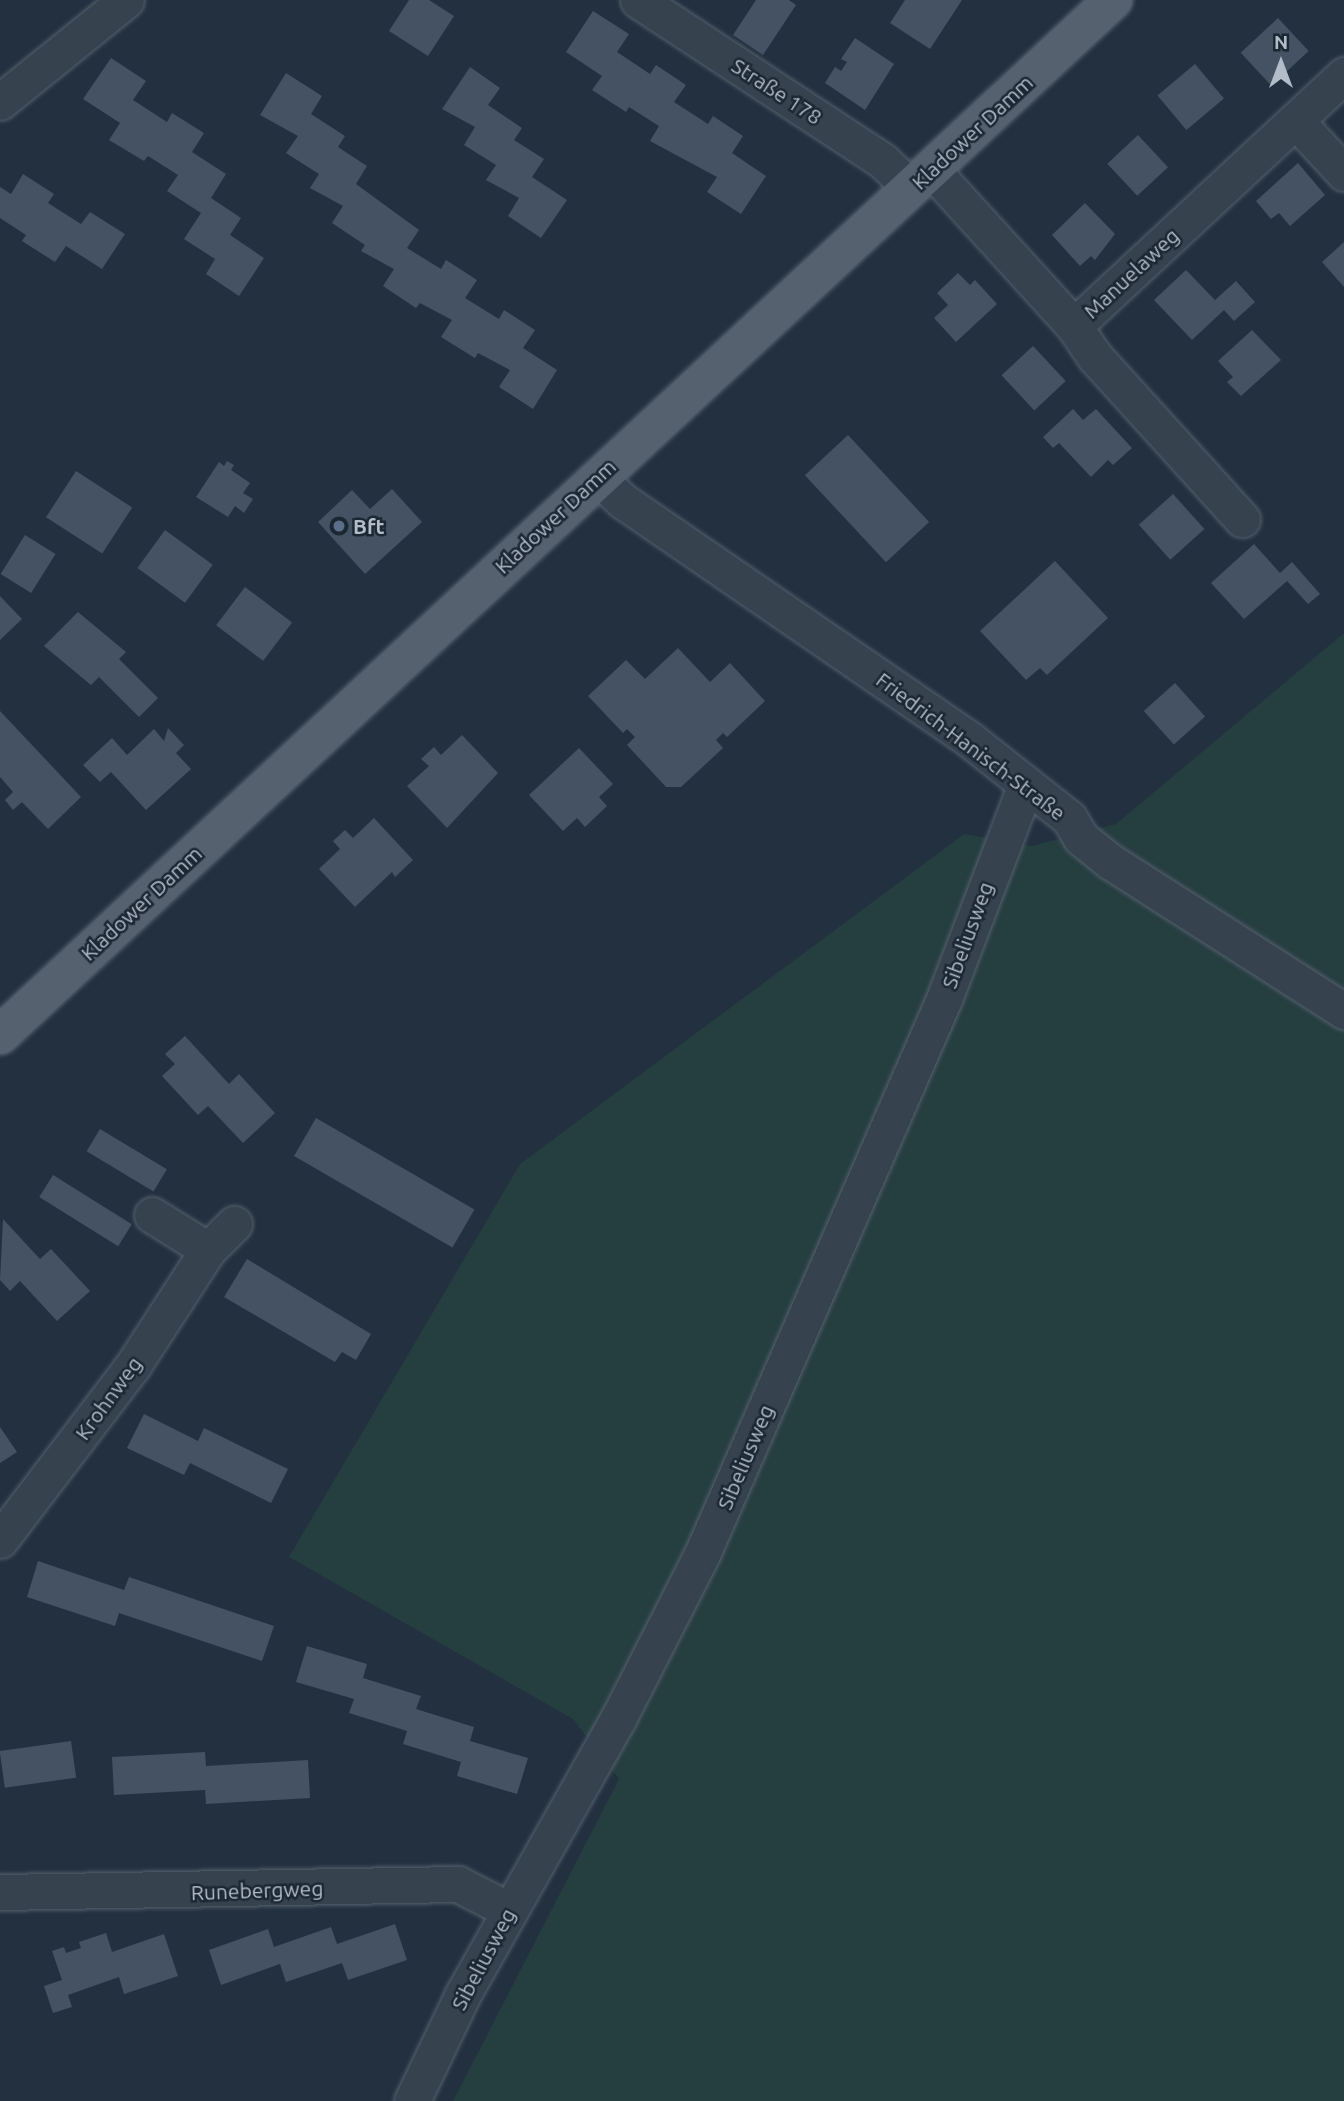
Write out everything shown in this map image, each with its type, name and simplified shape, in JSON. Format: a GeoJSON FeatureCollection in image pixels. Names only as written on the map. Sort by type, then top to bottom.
{"type":"FeatureCollection","features":[{"type":"Feature","properties":{"kind":"main road","name":"Kladower Damm"},"geometry":{"type":"LineString","coordinates":[[0,1035],[1113,0]]}},
{"type":"Feature","properties":{"kind":"street"},"geometry":{"type":"LineString","coordinates":[[0,102],[126,0]]}},
{"type":"Feature","properties":{"kind":"street","name":"Straße 178"},"geometry":{"type":"LineString","coordinates":[[638,0],[883,161],[921,179]]}},
{"type":"Feature","properties":{"kind":"street","name":"Manuelaweg"},"geometry":{"type":"LineString","coordinates":[[921,179],[1074,326],[1344,75]]}},
{"type":"Feature","properties":{"kind":"street"},"geometry":{"type":"LineString","coordinates":[[1296,121],[1344,173]]}},
{"type":"Feature","properties":{"kind":"street"},"geometry":{"type":"LineString","coordinates":[[1074,326],[1095,357],[1242,519]]}},
{"type":"Feature","properties":{"kind":"street","name":"Friedrich-Hanisch-Straße"},"geometry":{"type":"LineString","coordinates":[[597,477],[623,501],[969,739],[1025,788],[1069,818],[1082,838],[1111,862],[1344,1011]]}},
{"type":"Feature","properties":{"kind":"street","name":"Sibeliusweg"},"geometry":{"type":"LineString","coordinates":[[412,2101],[509,1910],[618,1719],[703,1552],[944,999],[1025,788]]}},
{"type":"Feature","properties":{"kind":"street"},"geometry":{"type":"LineString","coordinates":[[152,1215],[208,1250]]}},
{"type":"Feature","properties":{"kind":"street","name":"Krohnweg"},"geometry":{"type":"LineString","coordinates":[[0,1540],[132,1367],[208,1250],[234,1224]]}},
{"type":"Feature","properties":{"kind":"street","name":"Runebergweg"},"geometry":{"type":"LineString","coordinates":[[0,1892],[458,1885],[509,1910]]}},
{"type":"Feature","properties":{"kind":"green space"},"geometry":{"type":"Polygon","coordinates":[[[1344,633],[1344,2101],[453,2101],[619,1779],[573,1719],[289,1557],[520,1164],[964,834],[1032,846],[1116,824],[1344,633]]]}},
{"type":"Feature","properties":{"kind":"building"},"geometry":{"type":"Polygon","coordinates":[[[409,0],[429,0],[454,16],[428,56],[389,31],[409,0]]]}},
{"type":"Feature","properties":{"kind":"building"},"geometry":{"type":"Polygon","coordinates":[[[756,0],[789,0],[796,5],[763,55],[733,35],[756,0]]]}},
{"type":"Feature","properties":{"kind":"building"},"geometry":{"type":"Polygon","coordinates":[[[905,0],[962,0],[930,49],[890,23],[905,0]]]}},
{"type":"Feature","properties":{"kind":"building"},"geometry":{"type":"Polygon","coordinates":[[[593,11],[629,34],[617,52],[650,74],[656,65],[686,85],[674,102],[708,124],[713,116],[743,136],[732,153],[766,176],[741,214],[707,192],[717,177],[650,141],[659,126],[629,107],[626,112],[592,90],[602,76],[566,52],[593,11]]]}},
{"type":"Feature","properties":{"kind":"building"},"geometry":{"type":"Polygon","coordinates":[[[1278,18],[1309,51],[1271,86],[1241,53],[1278,18]]]}},
{"type":"Feature","properties":{"kind":"building"},"geometry":{"type":"Polygon","coordinates":[[[855,38],[894,64],[865,110],[825,83],[835,67],[841,71],[847,62],[841,59],[855,38]]]}},
{"type":"Feature","properties":{"kind":"building"},"geometry":{"type":"Polygon","coordinates":[[[111,58],[146,81],[133,100],[167,122],[172,113],[204,133],[192,152],[226,174],[211,198],[241,218],[230,235],[264,258],[239,296],[206,274],[215,259],[184,239],[201,213],[167,191],[178,175],[148,156],[144,161],[109,140],[120,123],[83,99],[111,58]]]}},
{"type":"Feature","properties":{"kind":"building"},"geometry":{"type":"Polygon","coordinates":[[[1195,64],[1224,98],[1186,130],[1157,95],[1195,64]]]}},
{"type":"Feature","properties":{"kind":"building"},"geometry":{"type":"Polygon","coordinates":[[[470,67],[500,88],[488,105],[522,128],[514,140],[544,159],[532,177],[567,200],[541,238],[508,216],[519,198],[486,180],[496,165],[464,145],[475,127],[442,109],[470,67]]]}},
{"type":"Feature","properties":{"kind":"building"},"geometry":{"type":"Polygon","coordinates":[[[286,73],[322,96],[311,114],[345,136],[338,147],[367,166],[356,184],[419,230],[407,248],[441,269],[446,260],[477,280],[465,298],[499,319],[504,310],[535,330],[523,348],[557,370],[533,409],[499,387],[510,370],[478,353],[475,358],[441,337],[452,320],[420,303],[416,308],[383,286],[394,269],[361,251],[365,245],[332,223],[343,206],[310,188],[319,174],[286,153],[298,136],[260,115],[286,73]]]}},
{"type":"Feature","properties":{"kind":"building"},"geometry":{"type":"Polygon","coordinates":[[[1138,135],[1168,167],[1137,196],[1107,164],[1138,135]]]}},
{"type":"Feature","properties":{"kind":"building"},"geometry":{"type":"Polygon","coordinates":[[[1298,163],[1325,195],[1290,226],[1279,213],[1271,219],[1256,201],[1298,163]]]}},
{"type":"Feature","properties":{"kind":"building"},"geometry":{"type":"Polygon","coordinates":[[[23,174],[54,194],[48,203],[81,224],[90,212],[125,234],[102,269],[66,246],[55,262],[22,241],[26,235],[0,218],[0,187],[11,194],[23,174]]]}},
{"type":"Feature","properties":{"kind":"building"},"geometry":{"type":"Polygon","coordinates":[[[1085,203],[1115,234],[1095,260],[1091,256],[1080,266],[1052,235],[1085,203]]]}},
{"type":"Feature","properties":{"kind":"building"},"geometry":{"type":"Polygon","coordinates":[[[1344,242],[1344,287],[1322,262],[1344,242]]]}},
{"type":"Feature","properties":{"kind":"building"},"geometry":{"type":"Polygon","coordinates":[[[1186,270],[1215,300],[1236,281],[1255,302],[1234,321],[1224,310],[1192,340],[1154,300],[1186,270]]]}},
{"type":"Feature","properties":{"kind":"building"},"geometry":{"type":"Polygon","coordinates":[[[958,273],[970,285],[975,280],[997,304],[956,342],[934,318],[948,305],[937,293],[958,273]]]}},
{"type":"Feature","properties":{"kind":"building"},"geometry":{"type":"Polygon","coordinates":[[[1252,330],[1281,360],[1241,396],[1227,382],[1233,377],[1218,361],[1252,330]]]}},
{"type":"Feature","properties":{"kind":"building"},"geometry":{"type":"Polygon","coordinates":[[[1033,346],[1066,381],[1034,410],[1002,375],[1033,346]]]}},
{"type":"Feature","properties":{"kind":"building"},"geometry":{"type":"Polygon","coordinates":[[[1073,409],[1083,420],[1096,409],[1132,448],[1113,465],[1108,460],[1091,477],[1059,443],[1053,448],[1043,437],[1073,409]]]}},
{"type":"Feature","properties":{"kind":"building"},"geometry":{"type":"Polygon","coordinates":[[[848,435],[929,522],[886,562],[805,475],[848,435]]]}},
{"type":"Feature","properties":{"kind":"building"},"geometry":{"type":"Polygon","coordinates":[[[227,461],[234,465],[231,470],[250,483],[243,493],[253,499],[244,513],[235,506],[228,517],[196,497],[219,462],[224,466],[227,461]]]}},
{"type":"Feature","properties":{"kind":"building"},"geometry":{"type":"Polygon","coordinates":[[[76,471],[132,507],[102,554],[46,517],[76,471]]]}},
{"type":"Feature","properties":{"kind":"building"},"geometry":{"type":"Polygon","coordinates":[[[392,489],[422,522],[365,574],[318,522],[352,490],[370,509],[392,489]]]}},
{"type":"Feature","properties":{"kind":"building"},"geometry":{"type":"Polygon","coordinates":[[[1173,494],[1204,529],[1170,560],[1139,525],[1173,494]]]}},
{"type":"Feature","properties":{"kind":"building"},"geometry":{"type":"Polygon","coordinates":[[[165,530],[213,565],[185,603],[137,568],[165,530]]]}},
{"type":"Feature","properties":{"kind":"building"},"geometry":{"type":"Polygon","coordinates":[[[25,535],[56,554],[31,593],[1,574],[25,535]]]}},
{"type":"Feature","properties":{"kind":"building"},"geometry":{"type":"Polygon","coordinates":[[[1254,544],[1280,573],[1292,562],[1320,594],[1308,604],[1287,581],[1244,619],[1211,583],[1254,544]]]}},
{"type":"Feature","properties":{"kind":"building"},"geometry":{"type":"Polygon","coordinates":[[[1055,561],[1108,618],[1047,675],[1040,668],[1026,680],[980,631],[1055,561]]]}},
{"type":"Feature","properties":{"kind":"building"},"geometry":{"type":"Polygon","coordinates":[[[245,587],[292,623],[263,661],[216,625],[245,587]]]}},
{"type":"Feature","properties":{"kind":"building"},"geometry":{"type":"Polygon","coordinates":[[[0,596],[22,619],[0,640],[0,596]]]}},
{"type":"Feature","properties":{"kind":"building"},"geometry":{"type":"Polygon","coordinates":[[[78,612],[126,652],[119,659],[158,698],[139,717],[99,677],[91,685],[44,646],[78,612]]]}},
{"type":"Feature","properties":{"kind":"building"},"geometry":{"type":"Polygon","coordinates":[[[678,648],[710,682],[730,663],[765,701],[727,737],[723,733],[716,740],[723,748],[681,787],[666,787],[627,745],[635,737],[627,729],[623,733],[588,696],[626,660],[645,679],[678,648]]]}},
{"type":"Feature","properties":{"kind":"building"},"geometry":{"type":"Polygon","coordinates":[[[1175,683],[1205,716],[1174,745],[1144,711],[1175,683]]]}},
{"type":"Feature","properties":{"kind":"building"},"geometry":{"type":"Polygon","coordinates":[[[0,711],[81,797],[48,829],[22,802],[13,810],[5,800],[13,792],[0,777],[0,711]]]}},
{"type":"Feature","properties":{"kind":"building"},"geometry":{"type":"Polygon","coordinates":[[[168,728],[184,745],[176,753],[191,769],[146,810],[111,772],[100,782],[83,765],[112,738],[127,755],[154,729],[164,741],[168,728]]]}},
{"type":"Feature","properties":{"kind":"building"},"geometry":{"type":"Polygon","coordinates":[[[462,735],[498,773],[447,828],[407,786],[429,766],[421,759],[434,747],[441,755],[462,735]]]}},
{"type":"Feature","properties":{"kind":"building"},"geometry":{"type":"Polygon","coordinates":[[[579,748],[613,784],[599,797],[607,806],[585,827],[577,818],[563,831],[529,795],[579,748]]]}},
{"type":"Feature","properties":{"kind":"building"},"geometry":{"type":"Polygon","coordinates":[[[374,818],[413,860],[395,877],[392,872],[355,907],[319,869],[340,849],[333,841],[345,830],[353,838],[374,818]]]}},
{"type":"Feature","properties":{"kind":"building"},"geometry":{"type":"Polygon","coordinates":[[[185,1036],[229,1084],[239,1074],[275,1113],[243,1143],[208,1106],[198,1115],[162,1076],[175,1064],[165,1054],[185,1036]]]}},
{"type":"Feature","properties":{"kind":"building"},"geometry":{"type":"Polygon","coordinates":[[[316,1118],[474,1210],[452,1248],[294,1156],[316,1118]]]}},
{"type":"Feature","properties":{"kind":"building"},"geometry":{"type":"Polygon","coordinates":[[[100,1129],[167,1169],[153,1191],[87,1151],[100,1129]]]}},
{"type":"Feature","properties":{"kind":"building"},"geometry":{"type":"Polygon","coordinates":[[[53,1175],[132,1224],[118,1246],[39,1197],[53,1175]]]}},
{"type":"Feature","properties":{"kind":"building"},"geometry":{"type":"Polygon","coordinates":[[[3,1219],[40,1259],[51,1249],[90,1291],[57,1321],[20,1281],[10,1291],[0,1280],[3,1219]]]}},
{"type":"Feature","properties":{"kind":"building"},"geometry":{"type":"Polygon","coordinates":[[[247,1259],[371,1334],[356,1360],[342,1352],[335,1362],[224,1297],[247,1259]]]}},
{"type":"Feature","properties":{"kind":"building"},"geometry":{"type":"Polygon","coordinates":[[[144,1414],[198,1441],[204,1428],[288,1469],[271,1503],[190,1463],[184,1475],[127,1448],[144,1414]]]}},
{"type":"Feature","properties":{"kind":"building"},"geometry":{"type":"Polygon","coordinates":[[[0,1427],[17,1452],[0,1463],[0,1427]]]}},
{"type":"Feature","properties":{"kind":"building"},"geometry":{"type":"Polygon","coordinates":[[[38,1561],[124,1590],[129,1577],[274,1626],[262,1661],[119,1613],[115,1626],[27,1597],[38,1561]]]}},
{"type":"Feature","properties":{"kind":"building"},"geometry":{"type":"Polygon","coordinates":[[[307,1646],[367,1664],[363,1678],[421,1696],[416,1709],[474,1727],[470,1741],[528,1758],[517,1794],[457,1776],[461,1762],[403,1744],[407,1731],[349,1713],[354,1699],[296,1682],[307,1646]]]}},
{"type":"Feature","properties":{"kind":"building"},"geometry":{"type":"Polygon","coordinates":[[[71,1741],[76,1778],[5,1788],[0,1751],[71,1741]]]}},
{"type":"Feature","properties":{"kind":"building"},"geometry":{"type":"Polygon","coordinates":[[[205,1752],[206,1766],[308,1760],[310,1798],[206,1804],[205,1790],[114,1795],[112,1757],[205,1752]]]}},
{"type":"Feature","properties":{"kind":"building"},"geometry":{"type":"Polygon","coordinates":[[[395,1924],[407,1960],[348,1980],[342,1963],[286,1982],[280,1964],[221,1985],[209,1950],[268,1929],[274,1947],[331,1927],[337,1944],[395,1924]]]}},
{"type":"Feature","properties":{"kind":"building"},"geometry":{"type":"Polygon","coordinates":[[[106,1933],[112,1952],[164,1934],[178,1976],[124,1994],[119,1977],[68,1995],[72,2007],[53,2013],[44,1986],[62,1980],[52,1951],[64,1947],[66,1953],[81,1948],[79,1942],[106,1933]]]}},
{"type":"Feature","properties":{"kind":"place","name":"Bft"},"geometry":{"type":"Point","coordinates":[339,526]}}]}
